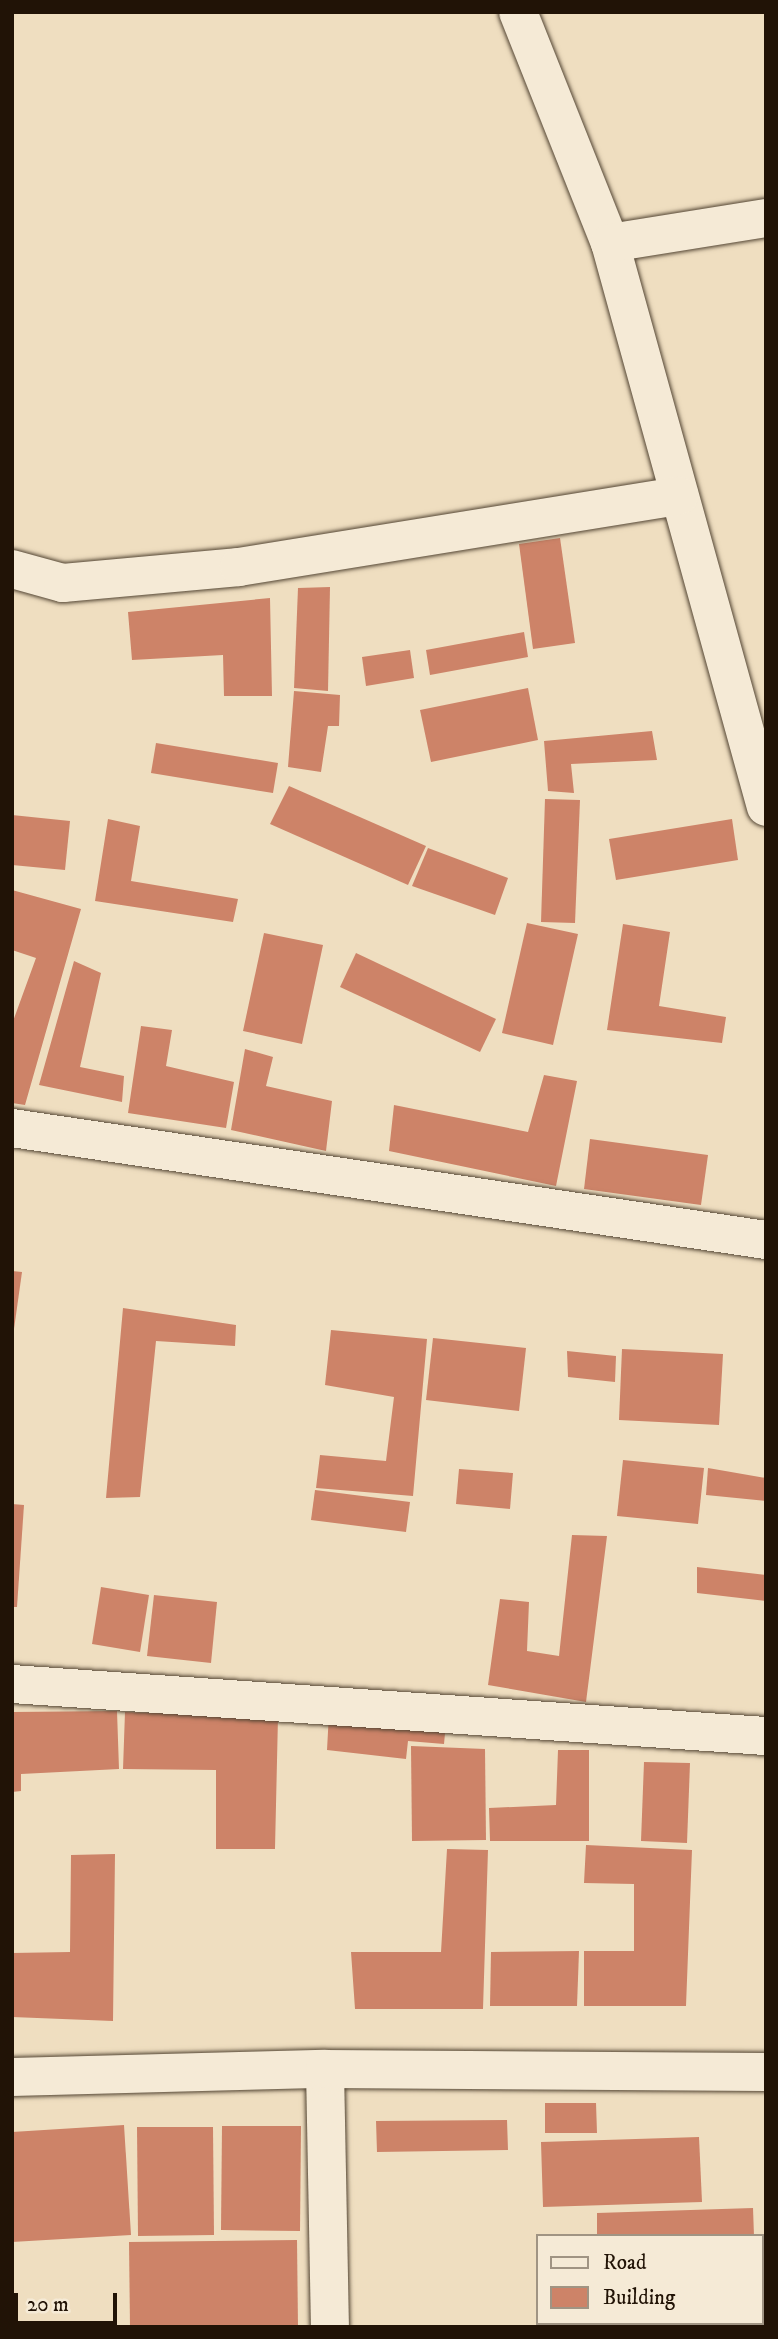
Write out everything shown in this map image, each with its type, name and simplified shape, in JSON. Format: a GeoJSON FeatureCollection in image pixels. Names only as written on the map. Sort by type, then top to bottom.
{"type":"FeatureCollection","features":[{"type":"Feature","properties":{"kind":"street"},"geometry":{"type":"LineString","coordinates":[[518,12],[610,243],[766,807]]}},
{"type":"Feature","properties":{"kind":"street"},"geometry":{"type":"LineString","coordinates":[[610,243],[766,218]]}},
{"type":"Feature","properties":{"kind":"street"},"geometry":{"type":"LineString","coordinates":[[12,569],[63,583],[239,567],[680,496]]}},
{"type":"Feature","properties":{"kind":"street"},"geometry":{"type":"LineString","coordinates":[[12,1128],[766,1240]]}},
{"type":"Feature","properties":{"kind":"street"},"geometry":{"type":"LineString","coordinates":[[12,1684],[766,1736]]}},
{"type":"Feature","properties":{"kind":"street"},"geometry":{"type":"LineString","coordinates":[[325,2069],[330,2327]]}},
{"type":"Feature","properties":{"kind":"street"},"geometry":{"type":"LineString","coordinates":[[12,2077],[325,2069],[766,2071]]}},
{"type":"Feature","properties":{"kind":"building"},"geometry":{"type":"Polygon","coordinates":[[[560,538],[575,643],[533,649],[519,544],[560,538]]]}},
{"type":"Feature","properties":{"kind":"building"},"geometry":{"type":"Polygon","coordinates":[[[330,587],[328,691],[294,688],[298,588],[330,587]]]}},
{"type":"Feature","properties":{"kind":"building"},"geometry":{"type":"Polygon","coordinates":[[[270,598],[272,696],[224,696],[223,655],[132,660],[128,612],[270,598]]]}},
{"type":"Feature","properties":{"kind":"building"},"geometry":{"type":"Polygon","coordinates":[[[524,632],[528,657],[430,675],[426,650],[524,632]]]}},
{"type":"Feature","properties":{"kind":"building"},"geometry":{"type":"Polygon","coordinates":[[[410,650],[414,678],[366,686],[362,657],[410,650]]]}},
{"type":"Feature","properties":{"kind":"building"},"geometry":{"type":"Polygon","coordinates":[[[528,688],[538,740],[431,762],[420,710],[528,688]]]}},
{"type":"Feature","properties":{"kind":"building"},"geometry":{"type":"Polygon","coordinates":[[[294,691],[340,695],[339,726],[328,726],[321,772],[288,767],[294,691]]]}},
{"type":"Feature","properties":{"kind":"building"},"geometry":{"type":"Polygon","coordinates":[[[652,731],[657,760],[571,764],[574,793],[548,791],[544,741],[652,731]]]}},
{"type":"Feature","properties":{"kind":"building"},"geometry":{"type":"Polygon","coordinates":[[[156,743],[278,763],[273,793],[151,773],[156,743]]]}},
{"type":"Feature","properties":{"kind":"building"},"geometry":{"type":"Polygon","coordinates":[[[289,786],[426,846],[408,885],[270,824],[289,786]]]}},
{"type":"Feature","properties":{"kind":"building"},"geometry":{"type":"Polygon","coordinates":[[[545,799],[580,800],[575,923],[541,922],[545,799]]]}},
{"type":"Feature","properties":{"kind":"building"},"geometry":{"type":"Polygon","coordinates":[[[12,815],[70,821],[65,870],[12,865],[12,815]]]}},
{"type":"Feature","properties":{"kind":"building"},"geometry":{"type":"Polygon","coordinates":[[[108,819],[140,826],[131,881],[238,899],[233,922],[95,901],[108,819]]]}},
{"type":"Feature","properties":{"kind":"building"},"geometry":{"type":"Polygon","coordinates":[[[732,819],[738,860],[616,880],[609,839],[732,819]]]}},
{"type":"Feature","properties":{"kind":"building"},"geometry":{"type":"Polygon","coordinates":[[[428,848],[508,878],[495,915],[412,886],[428,848]]]}},
{"type":"Feature","properties":{"kind":"building"},"geometry":{"type":"Polygon","coordinates":[[[12,890],[81,909],[25,1105],[12,1103],[12,1024],[36,958],[12,950],[12,890]]]}},
{"type":"Feature","properties":{"kind":"building"},"geometry":{"type":"Polygon","coordinates":[[[527,923],[578,934],[553,1045],[502,1033],[527,923]]]}},
{"type":"Feature","properties":{"kind":"building"},"geometry":{"type":"Polygon","coordinates":[[[623,924],[670,932],[659,1006],[726,1017],[722,1043],[607,1030],[623,924]]]}},
{"type":"Feature","properties":{"kind":"building"},"geometry":{"type":"Polygon","coordinates":[[[264,933],[323,945],[302,1044],[243,1031],[264,933]]]}},
{"type":"Feature","properties":{"kind":"building"},"geometry":{"type":"Polygon","coordinates":[[[356,953],[496,1019],[480,1052],[340,987],[356,953]]]}},
{"type":"Feature","properties":{"kind":"building"},"geometry":{"type":"Polygon","coordinates":[[[74,961],[101,973],[80,1067],[124,1076],[122,1102],[39,1085],[74,961]]]}},
{"type":"Feature","properties":{"kind":"building"},"geometry":{"type":"Polygon","coordinates":[[[141,1026],[172,1030],[166,1066],[234,1082],[226,1128],[128,1113],[141,1026]]]}},
{"type":"Feature","properties":{"kind":"building"},"geometry":{"type":"Polygon","coordinates":[[[245,1049],[273,1057],[266,1086],[332,1101],[326,1151],[231,1130],[245,1049]]]}},
{"type":"Feature","properties":{"kind":"building"},"geometry":{"type":"Polygon","coordinates":[[[544,1075],[577,1081],[556,1186],[389,1151],[394,1105],[528,1132],[544,1075]]]}},
{"type":"Feature","properties":{"kind":"building"},"geometry":{"type":"Polygon","coordinates":[[[590,1139],[708,1155],[701,1205],[584,1189],[590,1139]]]}},
{"type":"Feature","properties":{"kind":"building"},"geometry":{"type":"Polygon","coordinates":[[[12,1271],[22,1272],[14,1329],[12,1329],[12,1271]]]}},
{"type":"Feature","properties":{"kind":"building"},"geometry":{"type":"Polygon","coordinates":[[[123,1308],[236,1325],[235,1346],[156,1341],[140,1497],[106,1498],[123,1308]]]}},
{"type":"Feature","properties":{"kind":"building"},"geometry":{"type":"Polygon","coordinates":[[[331,1330],[427,1339],[413,1496],[316,1488],[320,1455],[386,1461],[394,1397],[325,1385],[331,1330]]]}},
{"type":"Feature","properties":{"kind":"building"},"geometry":{"type":"Polygon","coordinates":[[[433,1338],[526,1348],[519,1411],[426,1400],[433,1338]]]}},
{"type":"Feature","properties":{"kind":"building"},"geometry":{"type":"Polygon","coordinates":[[[622,1349],[723,1354],[719,1425],[619,1420],[622,1349]]]}},
{"type":"Feature","properties":{"kind":"building"},"geometry":{"type":"Polygon","coordinates":[[[567,1351],[616,1356],[615,1382],[568,1377],[567,1351]]]}},
{"type":"Feature","properties":{"kind":"building"},"geometry":{"type":"Polygon","coordinates":[[[623,1460],[704,1468],[698,1524],[617,1516],[623,1460]]]}},
{"type":"Feature","properties":{"kind":"building"},"geometry":{"type":"Polygon","coordinates":[[[708,1468],[766,1478],[766,1501],[706,1495],[708,1468]]]}},
{"type":"Feature","properties":{"kind":"building"},"geometry":{"type":"Polygon","coordinates":[[[459,1469],[513,1473],[510,1509],[456,1504],[459,1469]]]}},
{"type":"Feature","properties":{"kind":"building"},"geometry":{"type":"Polygon","coordinates":[[[315,1490],[410,1502],[406,1532],[311,1520],[315,1490]]]}},
{"type":"Feature","properties":{"kind":"building"},"geometry":{"type":"Polygon","coordinates":[[[12,1504],[24,1505],[17,1607],[12,1607],[12,1504]]]}},
{"type":"Feature","properties":{"kind":"building"},"geometry":{"type":"Polygon","coordinates":[[[572,1535],[607,1536],[586,1702],[488,1685],[500,1599],[529,1602],[527,1651],[559,1656],[572,1535]]]}},
{"type":"Feature","properties":{"kind":"building"},"geometry":{"type":"Polygon","coordinates":[[[697,1567],[766,1575],[766,1601],[697,1593],[697,1567]]]}},
{"type":"Feature","properties":{"kind":"building"},"geometry":{"type":"Polygon","coordinates":[[[101,1587],[149,1595],[140,1652],[92,1644],[101,1587]]]}},
{"type":"Feature","properties":{"kind":"building"},"geometry":{"type":"Polygon","coordinates":[[[154,1595],[217,1602],[211,1663],[147,1656],[154,1595]]]}},
{"type":"Feature","properties":{"kind":"building"},"geometry":{"type":"Polygon","coordinates":[[[117,1711],[119,1769],[21,1774],[21,1791],[12,1792],[12,1712],[117,1711]]]}},
{"type":"Feature","properties":{"kind":"building"},"geometry":{"type":"Polygon","coordinates":[[[125,1712],[278,1717],[275,1849],[216,1849],[216,1770],[123,1769],[125,1712]]]}},
{"type":"Feature","properties":{"kind":"building"},"geometry":{"type":"Polygon","coordinates":[[[329,1713],[446,1723],[444,1744],[408,1741],[406,1759],[327,1750],[329,1713]]]}},
{"type":"Feature","properties":{"kind":"building"},"geometry":{"type":"Polygon","coordinates":[[[411,1746],[485,1749],[486,1840],[412,1841],[411,1746]]]}},
{"type":"Feature","properties":{"kind":"building"},"geometry":{"type":"Polygon","coordinates":[[[558,1750],[589,1750],[589,1841],[490,1841],[489,1808],[556,1805],[558,1750]]]}},
{"type":"Feature","properties":{"kind":"building"},"geometry":{"type":"Polygon","coordinates":[[[644,1762],[690,1763],[687,1843],[641,1841],[644,1762]]]}},
{"type":"Feature","properties":{"kind":"building"},"geometry":{"type":"Polygon","coordinates":[[[586,1845],[692,1850],[686,2006],[584,2006],[584,1951],[634,1951],[634,1884],[584,1883],[586,1845]]]}},
{"type":"Feature","properties":{"kind":"building"},"geometry":{"type":"Polygon","coordinates":[[[447,1849],[488,1850],[483,2009],[355,2009],[351,1952],[441,1952],[447,1849]]]}},
{"type":"Feature","properties":{"kind":"building"},"geometry":{"type":"Polygon","coordinates":[[[115,1854],[113,2021],[12,2017],[12,1953],[70,1952],[71,1855],[115,1854]]]}},
{"type":"Feature","properties":{"kind":"building"},"geometry":{"type":"Polygon","coordinates":[[[579,1951],[577,2006],[490,2006],[491,1952],[579,1951]]]}},
{"type":"Feature","properties":{"kind":"building"},"geometry":{"type":"Polygon","coordinates":[[[545,2103],[596,2103],[597,2133],[545,2133],[545,2103]]]}},
{"type":"Feature","properties":{"kind":"building"},"geometry":{"type":"Polygon","coordinates":[[[507,2120],[508,2150],[377,2152],[376,2121],[507,2120]]]}},
{"type":"Feature","properties":{"kind":"building"},"geometry":{"type":"Polygon","coordinates":[[[124,2125],[131,2235],[12,2242],[12,2132],[124,2125]]]}},
{"type":"Feature","properties":{"kind":"building"},"geometry":{"type":"Polygon","coordinates":[[[222,2126],[301,2126],[300,2231],[221,2230],[222,2126]]]}},
{"type":"Feature","properties":{"kind":"building"},"geometry":{"type":"Polygon","coordinates":[[[137,2127],[213,2127],[214,2235],[138,2236],[137,2127]]]}},
{"type":"Feature","properties":{"kind":"building"},"geometry":{"type":"Polygon","coordinates":[[[699,2137],[702,2202],[543,2207],[541,2142],[699,2137]]]}},
{"type":"Feature","properties":{"kind":"building"},"geometry":{"type":"Polygon","coordinates":[[[753,2208],[754,2234],[597,2234],[597,2213],[753,2208]]]}},
{"type":"Feature","properties":{"kind":"building"},"geometry":{"type":"Polygon","coordinates":[[[297,2240],[298,2327],[130,2327],[129,2242],[297,2240]]]}},
{"type":"Feature","properties":{"kind":"building"},"geometry":{"type":"Polygon","coordinates":[[[542,2325],[756,2325],[756,2327],[542,2325]]]}}]}
